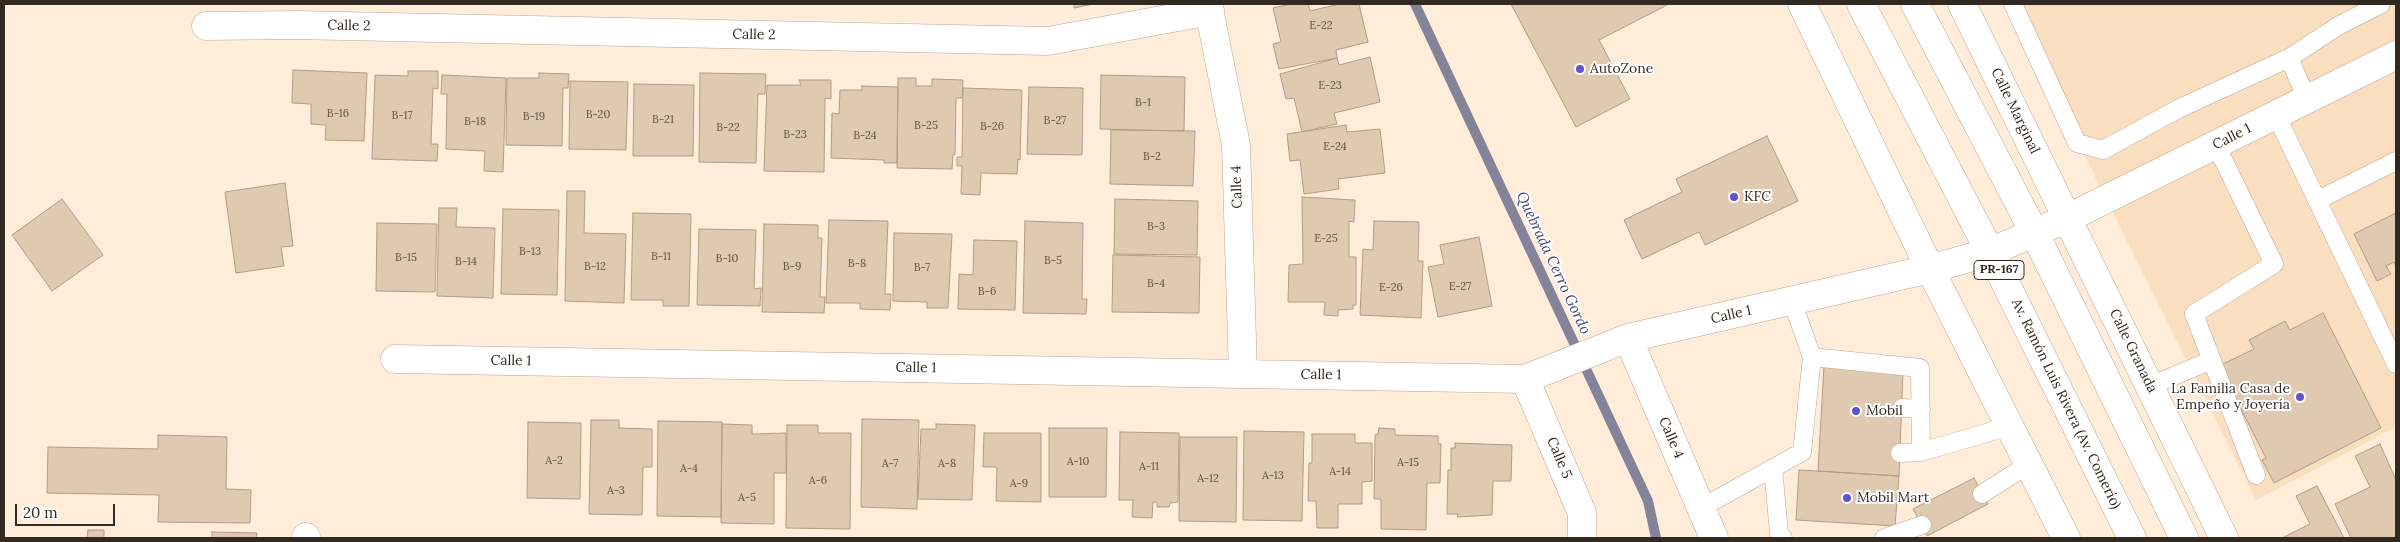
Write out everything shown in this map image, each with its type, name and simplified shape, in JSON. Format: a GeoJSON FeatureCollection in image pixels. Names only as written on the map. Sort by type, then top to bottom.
{"type":"FeatureCollection","features":[{"type":"Feature","properties":{"kind":"street"},"geometry":{"type":"LineString","coordinates":[[1802,4],[1930,269],[2066,538]]}},
{"type":"Feature","properties":{"kind":"street","name":"Av. Ramón Luis Rivera (Av. Comerío)"},"geometry":{"type":"LineString","coordinates":[[1861,4],[1990,252],[2132,538]]}},
{"type":"Feature","properties":{"kind":"street"},"geometry":{"type":"LineString","coordinates":[[1915,4],[2034,232],[2184,538]]}},
{"type":"Feature","properties":{"kind":"street","name":"Calle Marginal"},"geometry":{"type":"LineString","coordinates":[[1962,4],[2068,218]]}},
{"type":"Feature","properties":{"kind":"street","name":"Calle 2"},"geometry":{"type":"LineString","coordinates":[[206,26],[296,14],[1048,41],[1209,7]]}},
{"type":"Feature","properties":{"kind":"street","name":"Calle 4"},"geometry":{"type":"LineString","coordinates":[[1209,7],[1236,144],[1243,374]]}},
{"type":"Feature","properties":{"kind":"street","name":"Calle 1"},"geometry":{"type":"LineString","coordinates":[[395,359],[1525,379],[1628,338],[1930,269],[1990,252],[2068,218],[2396,55]]}},
{"type":"Feature","properties":{"kind":"street","name":"Calle Granada"},"geometry":{"type":"LineString","coordinates":[[2068,218],[2224,538]]}},
{"type":"Feature","properties":{"kind":"street","name":"Calle 4"},"geometry":{"type":"LineString","coordinates":[[1628,338],[1714,538]]}},
{"type":"Feature","properties":{"kind":"street","name":"Calle 5"},"geometry":{"type":"LineString","coordinates":[[1525,379],[1582,513],[1582,538]]}},
{"type":"Feature","properties":{"kind":"lane"},"geometry":{"type":"LineString","coordinates":[[2013,4],[2077,143],[2103,150],[2178,109],[2289,58],[2338,26],[2381,4]]}},
{"type":"Feature","properties":{"kind":"lane"},"geometry":{"type":"LineString","coordinates":[[2289,58],[2307,100]]}},
{"type":"Feature","properties":{"kind":"lane"},"geometry":{"type":"LineString","coordinates":[[2276,114],[2396,364]]}},
{"type":"Feature","properties":{"kind":"lane"},"geometry":{"type":"LineString","coordinates":[[2216,145],[2274,264],[2194,314],[2256,475]]}},
{"type":"Feature","properties":{"kind":"lane"},"geometry":{"type":"LineString","coordinates":[[2318,200],[2396,161]]}},
{"type":"Feature","properties":{"kind":"lane"},"geometry":{"type":"LineString","coordinates":[[1701,508],[1773,468],[1811,452],[1814,406],[1812,357],[1792,301]]}},
{"type":"Feature","properties":{"kind":"lane"},"geometry":{"type":"LineString","coordinates":[[1812,357],[1920,368],[1921,452]]}},
{"type":"Feature","properties":{"kind":"lane"},"geometry":{"type":"LineString","coordinates":[[2150,386],[2212,360]]}},
{"type":"Feature","properties":{"kind":"lane"},"geometry":{"type":"LineString","coordinates":[[1902,408],[1921,409]]}},
{"type":"Feature","properties":{"kind":"lane"},"geometry":{"type":"LineString","coordinates":[[1900,453],[1921,452],[2010,426]]}},
{"type":"Feature","properties":{"kind":"lane"},"geometry":{"type":"LineString","coordinates":[[1982,494],[2029,464]]}},
{"type":"Feature","properties":{"kind":"lane"},"geometry":{"type":"LineString","coordinates":[[1773,468],[1779,533],[1783,538]]}},
{"type":"Feature","properties":{"kind":"lane"},"geometry":{"type":"LineString","coordinates":[[1884,538],[1922,525]]}},
{"type":"Feature","properties":{"kind":"shaded area"},"geometry":{"type":"Polygon","coordinates":[[[2009,4],[2396,4],[2396,427],[2256,500],[2009,4]]]}},
{"type":"Feature","properties":{"kind":"building"},"geometry":{"type":"Polygon","coordinates":[[[1074,4],[1093,4],[1074,8],[1074,4]]]}},
{"type":"Feature","properties":{"kind":"building"},"geometry":{"type":"Polygon","coordinates":[[[1291,4],[1308,4],[1310,11],[1340,4],[1359,4],[1368,42],[1336,50],[1337,58],[1279,69],[1273,44],[1281,42],[1273,8],[1291,4]]]}},
{"type":"Feature","properties":{"kind":"building","name":"AutoZone"},"geometry":{"type":"Polygon","coordinates":[[[1511,4],[1669,4],[1599,40],[1630,99],[1576,127],[1511,4]]]}},
{"type":"Feature","properties":{"kind":"building"},"geometry":{"type":"Polygon","coordinates":[[[1370,57],[1380,102],[1334,113],[1337,124],[1302,132],[1294,98],[1286,99],[1280,74],[1337,58],[1339,65],[1370,57]]]}},
{"type":"Feature","properties":{"kind":"building"},"geometry":{"type":"Polygon","coordinates":[[[293,70],[367,73],[364,141],[325,140],[326,125],[311,124],[311,104],[292,103],[293,70]]]}},
{"type":"Feature","properties":{"kind":"building"},"geometry":{"type":"Polygon","coordinates":[[[408,71],[438,71],[438,89],[433,88],[431,144],[438,144],[437,161],[372,159],[375,75],[408,76],[408,71]]]}},
{"type":"Feature","properties":{"kind":"building"},"geometry":{"type":"Polygon","coordinates":[[[539,73],[569,74],[568,88],[563,88],[562,146],[506,145],[507,78],[539,78],[539,73]]]}},
{"type":"Feature","properties":{"kind":"building"},"geometry":{"type":"Polygon","coordinates":[[[700,73],[766,74],[765,94],[758,94],[756,163],[699,162],[700,73]]]}},
{"type":"Feature","properties":{"kind":"building"},"geometry":{"type":"Polygon","coordinates":[[[442,75],[506,78],[503,172],[484,171],[485,151],[446,149],[447,94],[441,94],[442,75]]]}},
{"type":"Feature","properties":{"kind":"building"},"geometry":{"type":"Polygon","coordinates":[[[1101,75],[1185,77],[1184,131],[1100,129],[1101,75]]]}},
{"type":"Feature","properties":{"kind":"building"},"geometry":{"type":"Polygon","coordinates":[[[898,78],[916,78],[916,86],[932,86],[932,79],[963,80],[962,98],[956,98],[955,155],[953,154],[952,169],[897,168],[898,78]]]}},
{"type":"Feature","properties":{"kind":"building"},"geometry":{"type":"Polygon","coordinates":[[[799,80],[831,80],[831,99],[825,98],[824,172],[764,171],[767,85],[801,85],[799,80]]]}},
{"type":"Feature","properties":{"kind":"building"},"geometry":{"type":"Polygon","coordinates":[[[570,81],[628,82],[626,150],[569,149],[570,81]]]}},
{"type":"Feature","properties":{"kind":"building"},"geometry":{"type":"Polygon","coordinates":[[[634,84],[694,85],[693,156],[633,156],[634,84]]]}},
{"type":"Feature","properties":{"kind":"building"},"geometry":{"type":"Polygon","coordinates":[[[862,86],[898,87],[897,163],[884,163],[884,160],[831,158],[832,113],[839,114],[840,90],[862,90],[862,86]]]}},
{"type":"Feature","properties":{"kind":"building"},"geometry":{"type":"Polygon","coordinates":[[[1029,87],[1083,88],[1082,155],[1027,154],[1029,87]]]}},
{"type":"Feature","properties":{"kind":"building"},"geometry":{"type":"Polygon","coordinates":[[[963,88],[1022,90],[1020,160],[1018,159],[1017,174],[981,173],[980,195],[961,194],[962,166],[957,166],[957,157],[962,157],[963,88]]]}},
{"type":"Feature","properties":{"kind":"building"},"geometry":{"type":"Polygon","coordinates":[[[1346,125],[1347,132],[1380,129],[1385,173],[1338,179],[1339,189],[1304,194],[1300,160],[1290,161],[1287,134],[1346,125]]]}},
{"type":"Feature","properties":{"kind":"building"},"geometry":{"type":"Polygon","coordinates":[[[1111,130],[1195,131],[1193,186],[1110,184],[1111,130]]]}},
{"type":"Feature","properties":{"kind":"building","name":"KFC"},"geometry":{"type":"Polygon","coordinates":[[[1767,136],[1798,201],[1705,245],[1699,232],[1642,259],[1624,220],[1682,192],[1676,179],[1767,136]]]}},
{"type":"Feature","properties":{"kind":"building"},"geometry":{"type":"Polygon","coordinates":[[[285,183],[293,246],[281,247],[284,266],[236,273],[225,192],[285,183]]]}},
{"type":"Feature","properties":{"kind":"building"},"geometry":{"type":"Polygon","coordinates":[[[567,191],[585,191],[584,233],[626,234],[624,303],[565,301],[567,191]]]}},
{"type":"Feature","properties":{"kind":"building"},"geometry":{"type":"Polygon","coordinates":[[[1302,197],[1355,200],[1354,222],[1349,221],[1349,257],[1356,257],[1356,305],[1353,305],[1353,309],[1338,310],[1338,316],[1324,315],[1325,302],[1288,302],[1289,265],[1303,264],[1302,197]]]}},
{"type":"Feature","properties":{"kind":"building"},"geometry":{"type":"Polygon","coordinates":[[[62,199],[103,255],[52,291],[12,235],[62,199]]]}},
{"type":"Feature","properties":{"kind":"building"},"geometry":{"type":"Polygon","coordinates":[[[1115,199],[1198,201],[1197,255],[1114,254],[1115,199]]]}},
{"type":"Feature","properties":{"kind":"building"},"geometry":{"type":"Polygon","coordinates":[[[439,208],[457,208],[456,227],[495,228],[493,298],[437,296],[439,208]]]}},
{"type":"Feature","properties":{"kind":"building"},"geometry":{"type":"Polygon","coordinates":[[[503,209],[559,210],[557,295],[501,294],[503,209]]]}},
{"type":"Feature","properties":{"kind":"building"},"geometry":{"type":"Polygon","coordinates":[[[633,213],[691,214],[689,306],[663,306],[663,300],[631,300],[633,213]]]}},
{"type":"Feature","properties":{"kind":"building"},"geometry":{"type":"Polygon","coordinates":[[[2396,213],[2396,267],[2394,262],[2386,266],[2391,274],[2377,281],[2354,234],[2396,213]]]}},
{"type":"Feature","properties":{"kind":"building"},"geometry":{"type":"Polygon","coordinates":[[[829,220],[888,221],[885,294],[891,294],[890,310],[860,309],[860,303],[826,303],[829,220]]]}},
{"type":"Feature","properties":{"kind":"building"},"geometry":{"type":"Polygon","coordinates":[[[1025,221],[1083,223],[1082,299],[1087,299],[1086,314],[1023,313],[1025,221]]]}},
{"type":"Feature","properties":{"kind":"building"},"geometry":{"type":"Polygon","coordinates":[[[1374,221],[1419,222],[1418,261],[1423,261],[1421,318],[1360,315],[1363,249],[1373,250],[1374,221]]]}},
{"type":"Feature","properties":{"kind":"building"},"geometry":{"type":"Polygon","coordinates":[[[377,223],[437,224],[435,292],[376,291],[377,223]]]}},
{"type":"Feature","properties":{"kind":"building"},"geometry":{"type":"Polygon","coordinates":[[[764,224],[818,225],[818,238],[822,238],[820,297],[825,297],[824,313],[762,312],[764,224]]]}},
{"type":"Feature","properties":{"kind":"building"},"geometry":{"type":"Polygon","coordinates":[[[699,229],[756,230],[754,289],[761,288],[760,306],[697,305],[699,229]]]}},
{"type":"Feature","properties":{"kind":"building"},"geometry":{"type":"Polygon","coordinates":[[[894,233],[952,234],[948,308],[927,308],[927,302],[893,301],[894,233]]]}},
{"type":"Feature","properties":{"kind":"building"},"geometry":{"type":"Polygon","coordinates":[[[1479,237],[1492,306],[1438,317],[1428,267],[1444,264],[1440,245],[1479,237]]]}},
{"type":"Feature","properties":{"kind":"building"},"geometry":{"type":"Polygon","coordinates":[[[974,240],[1017,241],[1015,310],[958,309],[959,274],[973,275],[974,240]]]}},
{"type":"Feature","properties":{"kind":"building"},"geometry":{"type":"Polygon","coordinates":[[[1113,255],[1200,257],[1199,313],[1112,312],[1113,255]]]}},
{"type":"Feature","properties":{"kind":"building","name":"La Familia Casa de Empeño y Joyería"},"geometry":{"type":"Polygon","coordinates":[[[2323,313],[2381,428],[2274,483],[2262,460],[2266,458],[2219,366],[2254,349],[2249,340],[2285,321],[2290,330],[2323,313]]]}},
{"type":"Feature","properties":{"kind":"building"},"geometry":{"type":"Polygon","coordinates":[[[1824,366],[1903,371],[1899,476],[1818,471],[1824,366]]]}},
{"type":"Feature","properties":{"kind":"building"},"geometry":{"type":"Polygon","coordinates":[[[862,419],[919,420],[917,509],[861,507],[862,419]]]}},
{"type":"Feature","properties":{"kind":"building"},"geometry":{"type":"Polygon","coordinates":[[[591,420],[619,420],[619,428],[652,429],[652,467],[643,467],[642,515],[589,514],[591,420]]]}},
{"type":"Feature","properties":{"kind":"building"},"geometry":{"type":"Polygon","coordinates":[[[658,421],[722,422],[721,517],[657,516],[658,421]]]}},
{"type":"Feature","properties":{"kind":"building"},"geometry":{"type":"Polygon","coordinates":[[[528,422],[581,423],[580,499],[527,498],[528,422]]]}},
{"type":"Feature","properties":{"kind":"building"},"geometry":{"type":"Polygon","coordinates":[[[722,424],[752,425],[752,434],[786,433],[786,473],[774,473],[774,524],[721,523],[722,424]]]}},
{"type":"Feature","properties":{"kind":"building"},"geometry":{"type":"Polygon","coordinates":[[[936,424],[975,425],[972,500],[918,499],[921,429],[936,429],[936,424]]]}},
{"type":"Feature","properties":{"kind":"building"},"geometry":{"type":"Polygon","coordinates":[[[787,425],[818,425],[818,433],[851,433],[850,529],[786,528],[787,425]]]}},
{"type":"Feature","properties":{"kind":"building"},"geometry":{"type":"Polygon","coordinates":[[[1049,428],[1107,428],[1106,497],[1049,497],[1049,428]]]}},
{"type":"Feature","properties":{"kind":"building"},"geometry":{"type":"Polygon","coordinates":[[[1379,428],[1395,429],[1395,435],[1438,436],[1438,444],[1441,444],[1440,483],[1427,483],[1426,530],[1381,529],[1381,499],[1374,499],[1375,435],[1378,434],[1379,428]]]}},
{"type":"Feature","properties":{"kind":"building"},"geometry":{"type":"Polygon","coordinates":[[[1244,431],[1304,432],[1302,521],[1243,520],[1244,431]]]}},
{"type":"Feature","properties":{"kind":"building"},"geometry":{"type":"Polygon","coordinates":[[[1120,432],[1179,433],[1178,502],[1170,503],[1169,507],[1157,507],[1157,502],[1153,502],[1152,518],[1132,517],[1133,500],[1119,500],[1120,432]]]}},
{"type":"Feature","properties":{"kind":"building"},"geometry":{"type":"Polygon","coordinates":[[[984,433],[1041,433],[1041,502],[996,501],[997,467],[983,467],[984,433]]]}},
{"type":"Feature","properties":{"kind":"building"},"geometry":{"type":"Polygon","coordinates":[[[1312,434],[1355,434],[1355,443],[1372,443],[1372,481],[1362,482],[1362,504],[1338,504],[1338,528],[1317,528],[1316,501],[1308,501],[1309,463],[1312,463],[1312,434]]]}},
{"type":"Feature","properties":{"kind":"building"},"geometry":{"type":"Polygon","coordinates":[[[158,435],[227,437],[226,489],[251,490],[250,523],[158,522],[159,495],[47,493],[48,447],[158,449],[158,435]]]}},
{"type":"Feature","properties":{"kind":"building"},"geometry":{"type":"Polygon","coordinates":[[[1180,437],[1237,437],[1236,522],[1179,521],[1180,437]]]}},
{"type":"Feature","properties":{"kind":"building"},"geometry":{"type":"Polygon","coordinates":[[[1455,443],[1512,445],[1511,481],[1493,481],[1492,515],[1457,517],[1458,514],[1447,514],[1448,470],[1451,470],[1451,448],[1455,448],[1455,443]]]}},
{"type":"Feature","properties":{"kind":"building"},"geometry":{"type":"Polygon","coordinates":[[[2380,444],[2396,480],[2396,538],[2351,538],[2335,504],[2370,487],[2355,456],[2380,444]]]}},
{"type":"Feature","properties":{"kind":"building","name":"Mobil Mart"},"geometry":{"type":"Polygon","coordinates":[[[1799,470],[1899,476],[1895,526],[1796,520],[1799,470]]]}},
{"type":"Feature","properties":{"kind":"building"},"geometry":{"type":"Polygon","coordinates":[[[1974,478],[1988,504],[1927,536],[1913,509],[1974,478]]]}},
{"type":"Feature","properties":{"kind":"building"},"geometry":{"type":"Polygon","coordinates":[[[2317,486],[2344,538],[2282,538],[2310,524],[2296,496],[2317,486]]]}},
{"type":"Feature","properties":{"kind":"building"},"geometry":{"type":"Polygon","coordinates":[[[88,530],[104,530],[104,538],[87,538],[88,530]]]}},
{"type":"Feature","properties":{"kind":"building"},"geometry":{"type":"Polygon","coordinates":[[[212,532],[257,533],[256,538],[212,538],[212,532]]]}},
{"type":"Feature","properties":{"kind":"waterway","name":"Quebrada Cerro Gordo"},"geometry":{"type":"LineString","coordinates":[[1415,4],[1648,501],[1656,538]]}},
{"type":"Feature","properties":{"kind":"place","name":"AutoZone"},"geometry":{"type":"Point","coordinates":[1580,69]}},
{"type":"Feature","properties":{"kind":"place","name":"KFC"},"geometry":{"type":"Point","coordinates":[1734,197]}},
{"type":"Feature","properties":{"kind":"place","name":"La Familia Casa de Empeño y Joyería"},"geometry":{"type":"Point","coordinates":[2300,397]}},
{"type":"Feature","properties":{"kind":"place","name":"Mobil"},"geometry":{"type":"Point","coordinates":[1856,411]}},
{"type":"Feature","properties":{"kind":"place","name":"Mobil Mart"},"geometry":{"type":"Point","coordinates":[1847,498]}}]}
